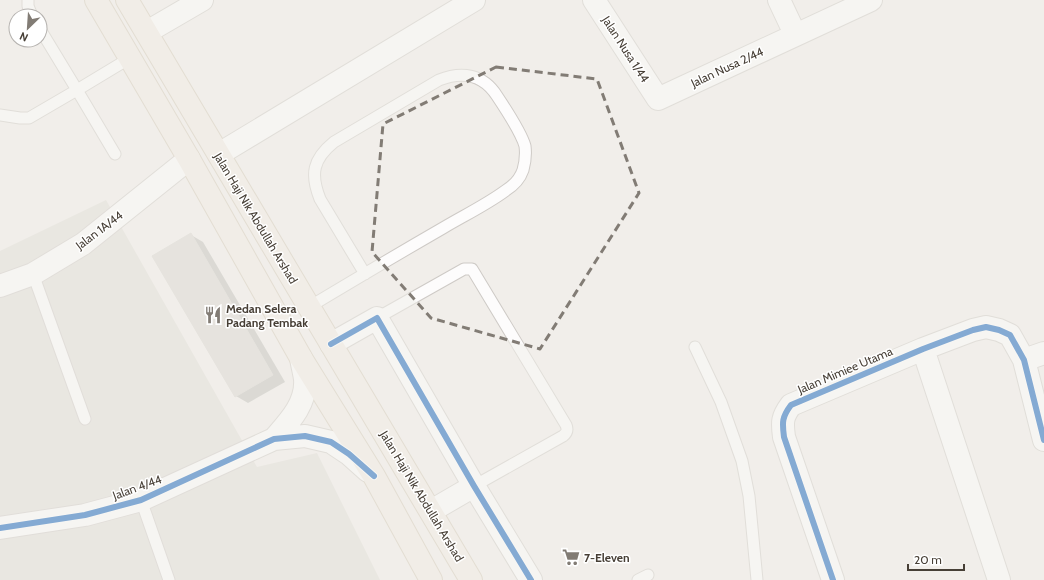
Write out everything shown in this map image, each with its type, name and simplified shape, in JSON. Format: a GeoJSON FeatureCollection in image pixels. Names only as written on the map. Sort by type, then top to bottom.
{"type":"FeatureCollection","features":[{"type":"Feature","properties":{"kind":"main road"},"geometry":{"type":"LineString","coordinates":[[96,0],[189,159],[301,358],[374,476],[431,580]]}},
{"type":"Feature","properties":{"kind":"main road","name":"Jalan Haji Nik Abdullah Arshad"},"geometry":{"type":"LineString","coordinates":[[127,0],[471,580]]}},
{"type":"Feature","properties":{"kind":"street"},"geometry":{"type":"LineString","coordinates":[[147,32],[202,0]]}},
{"type":"Feature","properties":{"kind":"street"},"geometry":{"type":"LineString","coordinates":[[219,154],[474,0]]}},
{"type":"Feature","properties":{"kind":"street","name":"Jalan Nusa 1/44"},"geometry":{"type":"LineString","coordinates":[[594,0],[658,99]]}},
{"type":"Feature","properties":{"kind":"street"},"geometry":{"type":"LineString","coordinates":[[779,0],[795,34]]}},
{"type":"Feature","properties":{"kind":"street","name":"Jalan Nusa 2/44"},"geometry":{"type":"LineString","coordinates":[[658,99],[795,34],[871,0]]}},
{"type":"Feature","properties":{"kind":"street","name":"Jalan 1A/44"},"geometry":{"type":"LineString","coordinates":[[0,286],[33,274],[83,244],[189,159]]}},
{"type":"Feature","properties":{"kind":"street"},"geometry":{"type":"LineString","coordinates":[[331,344],[378,318],[474,486],[531,580]]}},
{"type":"Feature","properties":{"kind":"street","name":"Jalan Mimiee Utama"},"geometry":{"type":"LineString","coordinates":[[832,580],[784,437],[782,424],[784,414],[791,405],[923,349],[973,330],[986,327],[999,330],[1010,335],[1034,357],[1044,440]]}},
{"type":"Feature","properties":{"kind":"street"},"geometry":{"type":"LineString","coordinates":[[923,349],[999,580]]}},
{"type":"Feature","properties":{"kind":"street"},"geometry":{"type":"LineString","coordinates":[[274,439],[294,416],[302,401],[305,381],[301,358]]}},
{"type":"Feature","properties":{"kind":"street"},"geometry":{"type":"LineString","coordinates":[[274,439],[305,436],[330,442],[350,454],[374,476]]}},
{"type":"Feature","properties":{"kind":"street","name":"Jalan 4/44"},"geometry":{"type":"LineString","coordinates":[[0,528],[86,515],[141,500],[274,439]]}},
{"type":"Feature","properties":{"kind":"street"},"geometry":{"type":"LineString","coordinates":[[431,511],[474,486]]}},
{"type":"Feature","properties":{"kind":"lane"},"geometry":{"type":"LineString","coordinates":[[48,42],[115,154]]}},
{"type":"Feature","properties":{"kind":"lane"},"geometry":{"type":"LineString","coordinates":[[0,115],[29,118],[130,58]]}},
{"type":"Feature","properties":{"kind":"lane"},"geometry":{"type":"LineString","coordinates":[[309,307],[365,274],[505,191],[515,183],[522,172],[526,159],[525,146],[520,134],[488,84],[477,78],[464,74],[451,75],[439,80],[334,142],[324,150],[317,161],[314,174],[315,187],[320,199],[365,274]]}},
{"type":"Feature","properties":{"kind":"lane"},"geometry":{"type":"LineString","coordinates":[[378,318],[464,269],[472,269],[566,425],[566,433],[563,436],[474,486]]}},
{"type":"Feature","properties":{"kind":"lane"},"geometry":{"type":"LineString","coordinates":[[33,274],[85,419]]}},
{"type":"Feature","properties":{"kind":"lane"},"geometry":{"type":"LineString","coordinates":[[695,347],[721,402],[742,461],[749,496],[756,580]]}},
{"type":"Feature","properties":{"kind":"lane"},"geometry":{"type":"LineString","coordinates":[[141,500],[168,580]]}},
{"type":"Feature","properties":{"kind":"highlighted area"},"geometry":{"type":"Polygon","coordinates":[[[496,67],[597,79],[639,193],[540,349],[431,318],[372,252],[383,124],[496,67]]]}},
{"type":"Feature","properties":{"kind":"shaded area"},"geometry":{"type":"Polygon","coordinates":[[[106,200],[257,467],[317,453],[380,580],[0,580],[0,251],[106,200]]]}},
{"type":"Feature","properties":{"kind":"building","name":"Medan Selera Padang Tembak"},"geometry":{"type":"Polygon","coordinates":[[[191,233],[273,375],[235,397],[152,256],[191,233]]]}},
{"type":"Feature","properties":{"kind":"cycle path"},"geometry":{"type":"LineString","coordinates":[[331,344],[377,318],[474,486],[531,580]]}},
{"type":"Feature","properties":{"kind":"cycle path"},"geometry":{"type":"LineString","coordinates":[[833,580],[784,437],[783,420],[791,405],[923,349],[973,330],[986,327],[999,330],[1010,335],[1024,360],[1044,440]]}},
{"type":"Feature","properties":{"kind":"cycle path"},"geometry":{"type":"LineString","coordinates":[[0,528],[85,515],[141,500],[274,439],[305,436],[331,442],[349,454],[374,476]]}},
{"type":"Feature","properties":{"kind":"place","name":"Medan Selera Padang Tembak"},"geometry":{"type":"Point","coordinates":[213,315]}},
{"type":"Feature","properties":{"kind":"place","name":"7-Eleven"},"geometry":{"type":"Point","coordinates":[571,557]}}]}
